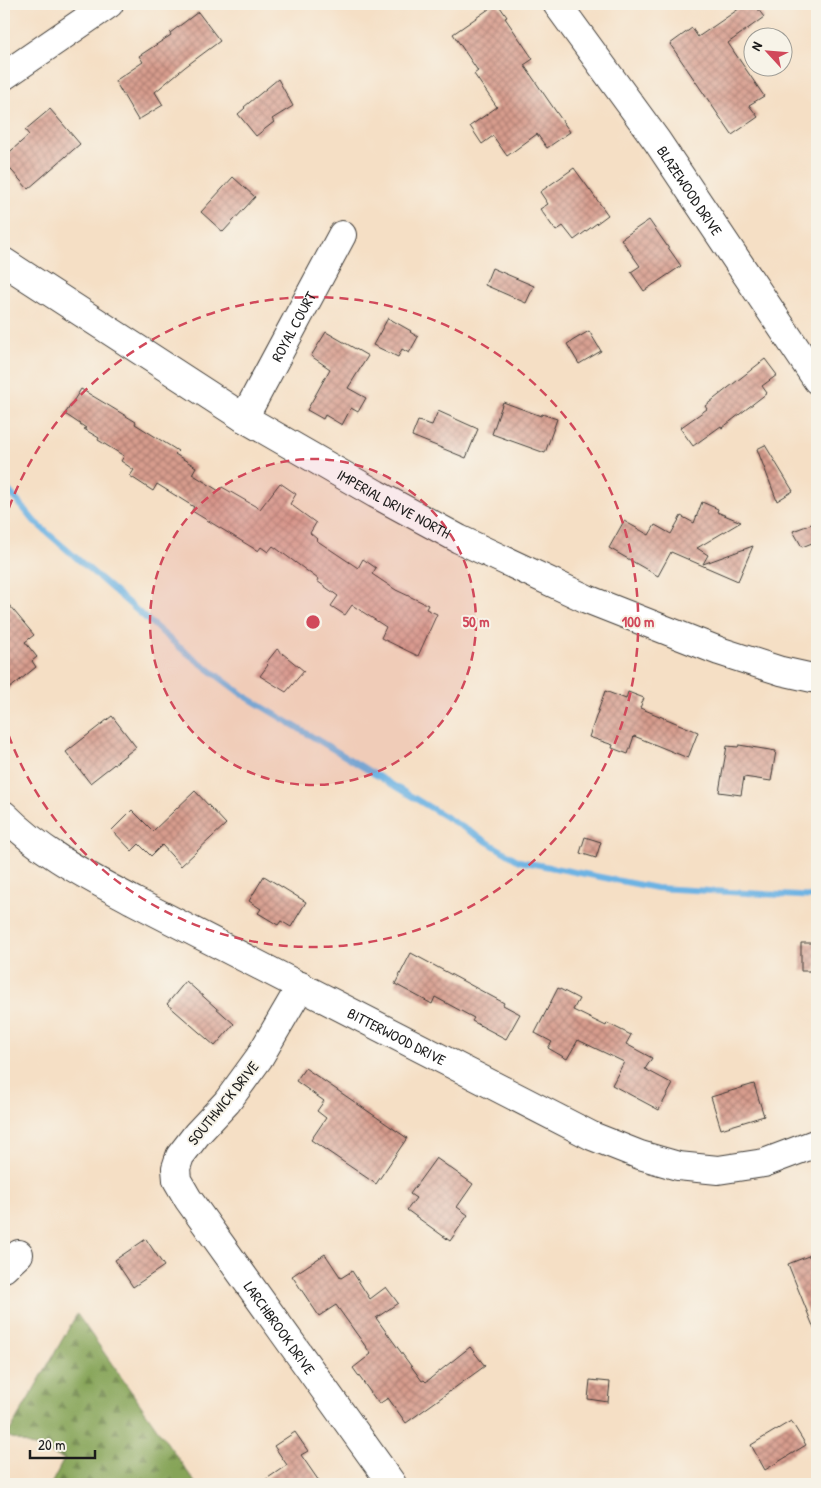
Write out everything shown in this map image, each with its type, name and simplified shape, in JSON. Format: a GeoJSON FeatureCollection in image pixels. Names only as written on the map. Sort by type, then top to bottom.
{"type":"FeatureCollection","features":[{"type":"Feature","properties":{"kind":"street"},"geometry":{"type":"LineString","coordinates":[[4,76],[109,4]]}},
{"type":"Feature","properties":{"kind":"street","name":"BLAZEWOOD DRIVE"},"geometry":{"type":"LineString","coordinates":[[557,4],[657,141],[817,380]]}},
{"type":"Feature","properties":{"kind":"street","name":"ROYAL COURT"},"geometry":{"type":"LineString","coordinates":[[244,418],[342,235]]}},
{"type":"Feature","properties":{"kind":"street","name":"IMPERIAL DRIVE NORTH"},"geometry":{"type":"LineString","coordinates":[[4,262],[244,418],[459,539],[587,599],[719,651],[781,671],[817,679]]}},
{"type":"Feature","properties":{"kind":"street","name":"BITTERWOOD DRIVE"},"geometry":{"type":"LineString","coordinates":[[4,815],[21,832],[60,860],[134,901],[592,1136],[640,1155],[678,1166],[718,1170],[764,1163],[817,1143]]}},
{"type":"Feature","properties":{"kind":"street","name":"SOUTHWICK DRIVE"},"geometry":{"type":"LineString","coordinates":[[176,1168],[180,1156],[197,1134],[227,1102],[259,1058],[301,986]]}},
{"type":"Feature","properties":{"kind":"street","name":"LARCHBROOK DRIVE"},"geometry":{"type":"LineString","coordinates":[[176,1168],[177,1180],[188,1199],[392,1484]]}},
{"type":"Feature","properties":{"kind":"green space"},"geometry":{"type":"Polygon","coordinates":[[[77,1314],[196,1484],[51,1484],[64,1459],[7,1436],[77,1314]]]}},
{"type":"Feature","properties":{"kind":"building"},"geometry":{"type":"Polygon","coordinates":[[[498,4],[507,17],[505,18],[533,59],[524,65],[570,132],[547,148],[537,134],[507,156],[493,136],[482,144],[470,126],[497,107],[474,74],[478,71],[453,34],[498,4]]]}},
{"type":"Feature","properties":{"kind":"building"},"geometry":{"type":"Polygon","coordinates":[[[746,4],[754,4],[764,17],[749,28],[744,28],[744,31],[728,43],[744,67],[744,78],[752,78],[764,96],[749,105],[758,117],[732,135],[670,44],[692,28],[698,37],[746,4]]]}},
{"type":"Feature","properties":{"kind":"building"},"geometry":{"type":"Polygon","coordinates":[[[198,12],[220,41],[155,92],[163,105],[138,120],[115,81],[143,62],[139,56],[171,35],[170,33],[198,12]]]}},
{"type":"Feature","properties":{"kind":"building"},"geometry":{"type":"Polygon","coordinates":[[[278,79],[293,106],[272,119],[274,122],[256,136],[238,114],[278,79]]]}},
{"type":"Feature","properties":{"kind":"building"},"geometry":{"type":"Polygon","coordinates":[[[50,109],[80,144],[28,189],[4,162],[4,157],[29,135],[25,130],[50,109]]]}},
{"type":"Feature","properties":{"kind":"building"},"geometry":{"type":"Polygon","coordinates":[[[574,168],[608,215],[574,240],[563,226],[556,231],[540,209],[548,204],[540,192],[574,168]]]}},
{"type":"Feature","properties":{"kind":"building"},"geometry":{"type":"Polygon","coordinates":[[[233,177],[255,197],[223,232],[201,212],[233,177]]]}},
{"type":"Feature","properties":{"kind":"building"},"geometry":{"type":"Polygon","coordinates":[[[649,220],[681,266],[644,291],[631,272],[640,266],[621,239],[649,220]]]}},
{"type":"Feature","properties":{"kind":"building"},"geometry":{"type":"Polygon","coordinates":[[[492,268],[534,286],[526,303],[485,285],[492,268]]]}},
{"type":"Feature","properties":{"kind":"building"},"geometry":{"type":"Polygon","coordinates":[[[388,318],[418,337],[409,353],[402,349],[398,357],[373,345],[388,318]]]}},
{"type":"Feature","properties":{"kind":"building"},"geometry":{"type":"Polygon","coordinates":[[[589,331],[601,351],[579,364],[567,344],[589,331]]]}},
{"type":"Feature","properties":{"kind":"building"},"geometry":{"type":"Polygon","coordinates":[[[326,332],[368,356],[348,388],[366,398],[358,412],[351,408],[342,425],[325,415],[323,419],[307,410],[330,369],[311,356],[326,332]]]}},
{"type":"Feature","properties":{"kind":"building"},"geometry":{"type":"Polygon","coordinates":[[[765,359],[777,375],[762,386],[767,393],[722,428],[721,426],[693,446],[680,428],[707,409],[705,406],[765,359]]]}},
{"type":"Feature","properties":{"kind":"building"},"geometry":{"type":"Polygon","coordinates":[[[81,389],[136,422],[135,424],[178,451],[175,454],[196,467],[192,474],[219,491],[222,487],[260,509],[280,483],[296,494],[290,504],[316,523],[310,533],[316,540],[358,568],[363,559],[376,568],[372,574],[396,590],[428,605],[426,609],[437,614],[418,656],[381,638],[386,627],[352,605],[345,615],[331,606],[338,596],[273,546],[268,552],[261,547],[258,551],[192,511],[194,507],[157,484],[153,491],[130,476],[134,470],[121,461],[124,456],[98,440],[99,438],[65,414],[81,389]]]}},
{"type":"Feature","properties":{"kind":"building"},"geometry":{"type":"Polygon","coordinates":[[[503,402],[541,416],[542,414],[557,419],[545,453],[492,434],[503,402]]]}},
{"type":"Feature","properties":{"kind":"building"},"geometry":{"type":"Polygon","coordinates":[[[438,411],[478,429],[466,458],[412,436],[418,421],[432,425],[438,411]]]}},
{"type":"Feature","properties":{"kind":"building"},"geometry":{"type":"Polygon","coordinates":[[[765,445],[793,491],[777,501],[757,449],[765,445]]]}},
{"type":"Feature","properties":{"kind":"building"},"geometry":{"type":"Polygon","coordinates":[[[702,502],[718,509],[717,512],[741,522],[697,548],[708,555],[703,564],[753,546],[738,581],[671,552],[658,576],[609,548],[624,521],[649,535],[655,525],[671,534],[681,516],[694,523],[702,502]]]}},
{"type":"Feature","properties":{"kind":"building"},"geometry":{"type":"Polygon","coordinates":[[[817,522],[817,541],[802,547],[793,531],[817,522]]]}},
{"type":"Feature","properties":{"kind":"building"},"geometry":{"type":"Polygon","coordinates":[[[4,599],[34,635],[25,642],[37,657],[32,661],[36,667],[4,693],[4,599]]]}},
{"type":"Feature","properties":{"kind":"building"},"geometry":{"type":"Polygon","coordinates":[[[277,649],[304,671],[286,692],[260,676],[268,665],[266,663],[277,649]]]}},
{"type":"Feature","properties":{"kind":"building"},"geometry":{"type":"Polygon","coordinates":[[[605,691],[626,699],[628,692],[644,698],[640,708],[698,732],[688,758],[634,736],[628,754],[612,748],[613,745],[589,737],[605,691]]]}},
{"type":"Feature","properties":{"kind":"building"},"geometry":{"type":"Polygon","coordinates":[[[112,716],[136,747],[90,783],[66,752],[112,716]]]}},
{"type":"Feature","properties":{"kind":"building"},"geometry":{"type":"Polygon","coordinates":[[[739,745],[776,751],[771,781],[744,777],[741,795],[719,792],[727,746],[738,747],[739,745]]]}},
{"type":"Feature","properties":{"kind":"building"},"geometry":{"type":"Polygon","coordinates":[[[195,791],[226,824],[181,866],[162,845],[151,856],[139,844],[132,851],[112,830],[132,810],[153,831],[195,791]]]}},
{"type":"Feature","properties":{"kind":"building"},"geometry":{"type":"Polygon","coordinates":[[[585,837],[601,842],[596,858],[580,853],[585,837]]]}},
{"type":"Feature","properties":{"kind":"building"},"geometry":{"type":"Polygon","coordinates":[[[264,876],[306,902],[291,927],[281,921],[278,925],[258,913],[261,909],[249,901],[264,876]]]}},
{"type":"Feature","properties":{"kind":"building"},"geometry":{"type":"Polygon","coordinates":[[[801,943],[817,943],[817,971],[801,971],[801,943]]]}},
{"type":"Feature","properties":{"kind":"building"},"geometry":{"type":"Polygon","coordinates":[[[411,953],[504,1003],[503,1005],[520,1014],[506,1039],[472,1021],[474,1018],[435,997],[432,1004],[395,984],[411,953]]]}},
{"type":"Feature","properties":{"kind":"building"},"geometry":{"type":"Polygon","coordinates":[[[186,981],[234,1024],[215,1046],[167,1004],[186,981]]]}},
{"type":"Feature","properties":{"kind":"building"},"geometry":{"type":"Polygon","coordinates":[[[558,988],[579,999],[573,1010],[606,1026],[607,1023],[631,1035],[626,1044],[652,1058],[645,1069],[673,1084],[659,1110],[612,1085],[624,1062],[578,1040],[567,1059],[548,1048],[552,1042],[535,1033],[558,988]]]}},
{"type":"Feature","properties":{"kind":"building"},"geometry":{"type":"Polygon","coordinates":[[[305,1068],[407,1138],[376,1184],[311,1140],[326,1118],[317,1111],[324,1101],[296,1081],[305,1068]]]}},
{"type":"Feature","properties":{"kind":"building"},"geometry":{"type":"Polygon","coordinates":[[[754,1084],[764,1116],[721,1129],[711,1097],[754,1084]]]}},
{"type":"Feature","properties":{"kind":"building"},"geometry":{"type":"Polygon","coordinates":[[[436,1158],[473,1184],[457,1207],[468,1215],[450,1241],[407,1210],[416,1198],[410,1194],[436,1158]]]}},
{"type":"Feature","properties":{"kind":"building"},"geometry":{"type":"Polygon","coordinates":[[[146,1239],[164,1266],[133,1287],[115,1260],[146,1239]]]}},
{"type":"Feature","properties":{"kind":"building"},"geometry":{"type":"Polygon","coordinates":[[[325,1254],[341,1278],[352,1271],[370,1299],[386,1287],[398,1303],[376,1318],[422,1381],[426,1382],[470,1347],[485,1366],[406,1423],[388,1398],[379,1404],[353,1368],[371,1354],[336,1305],[319,1316],[292,1276],[325,1254]]]}},
{"type":"Feature","properties":{"kind":"building"},"geometry":{"type":"Polygon","coordinates":[[[811,1255],[817,1272],[817,1336],[788,1264],[811,1255]]]}},
{"type":"Feature","properties":{"kind":"building"},"geometry":{"type":"Polygon","coordinates":[[[590,1380],[610,1382],[608,1402],[588,1399],[590,1380]]]}},
{"type":"Feature","properties":{"kind":"building"},"geometry":{"type":"Polygon","coordinates":[[[791,1421],[806,1445],[765,1470],[751,1445],[791,1421]]]}},
{"type":"Feature","properties":{"kind":"building"},"geometry":{"type":"Polygon","coordinates":[[[295,1432],[308,1451],[301,1455],[321,1484],[259,1484],[287,1465],[274,1446],[295,1432]]]}},
{"type":"Feature","properties":{"kind":"waterway"},"geometry":{"type":"LineString","coordinates":[[4,485],[35,522],[179,647],[243,695],[519,861],[656,888],[817,897]]}}]}
